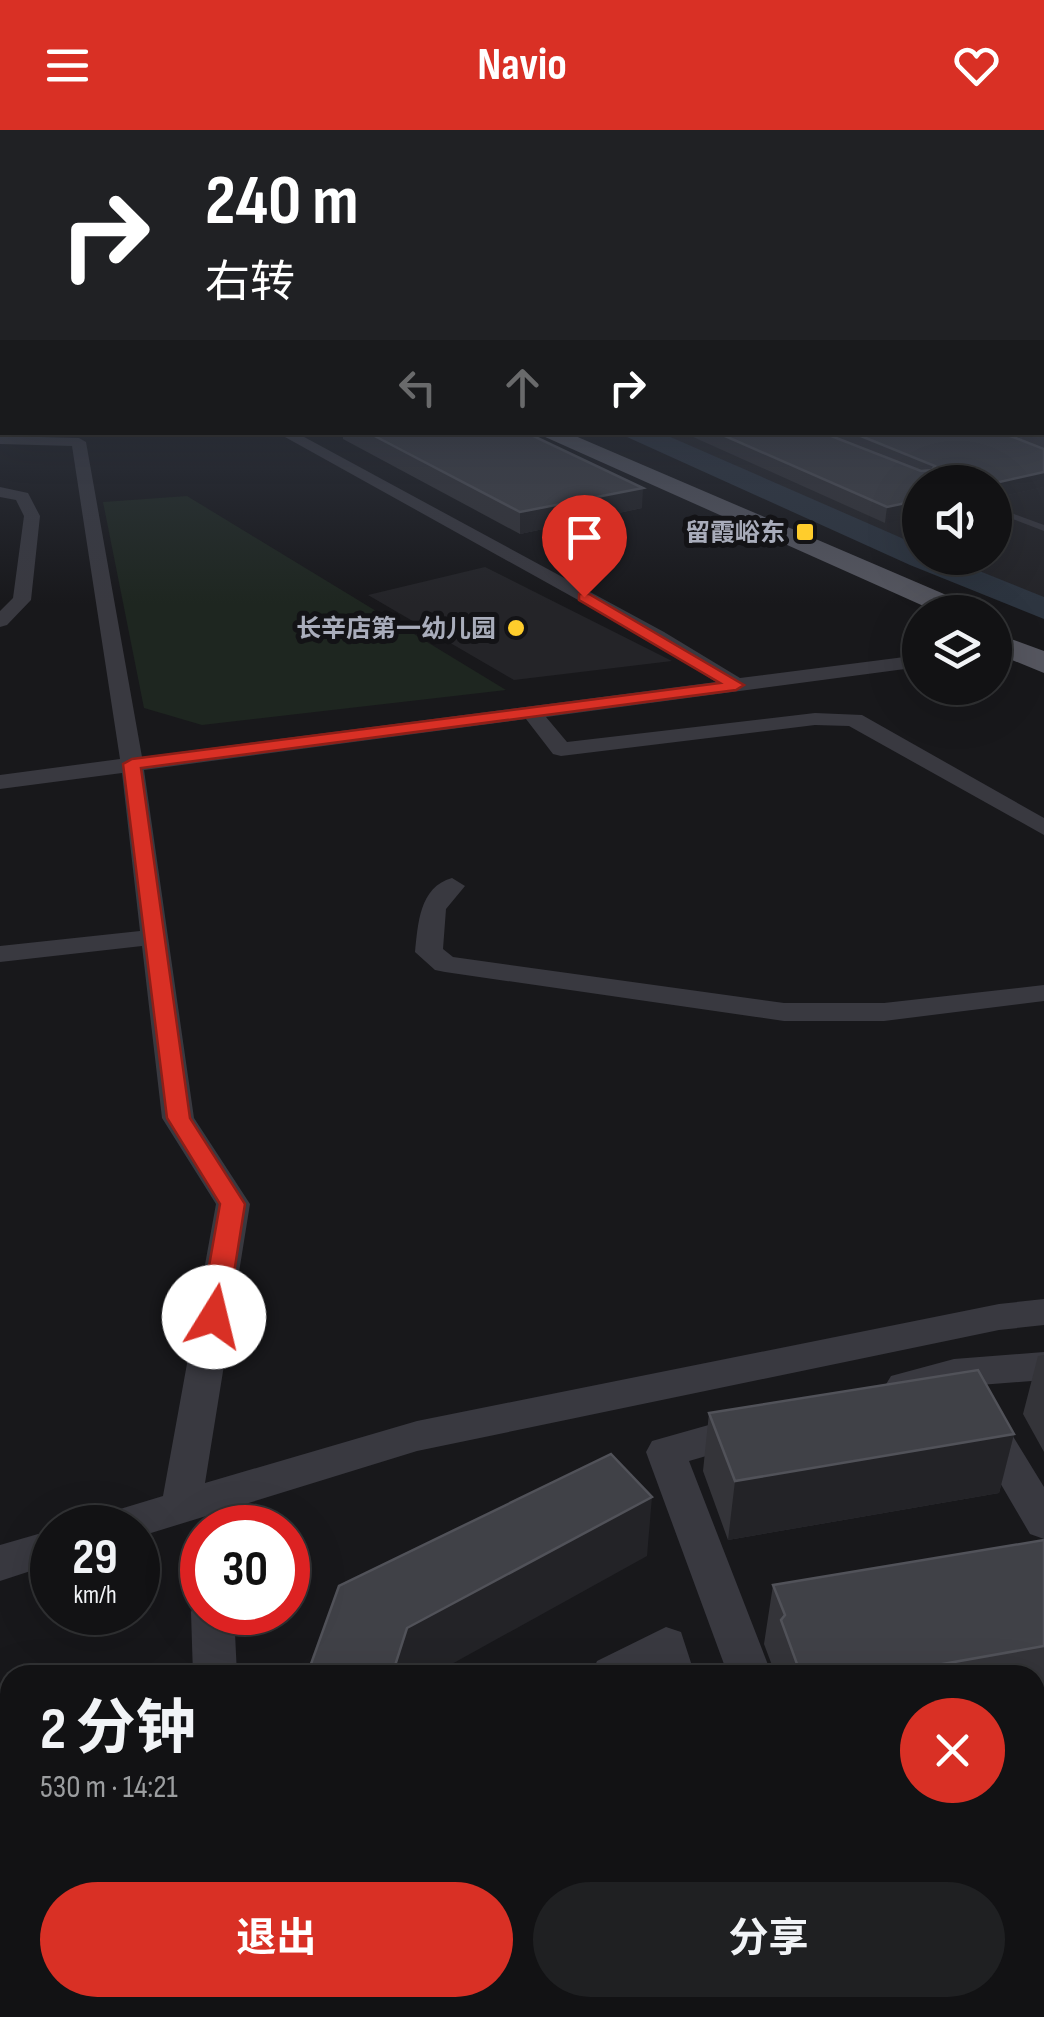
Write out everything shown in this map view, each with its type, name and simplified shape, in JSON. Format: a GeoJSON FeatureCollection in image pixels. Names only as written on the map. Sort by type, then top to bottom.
{"type":"FeatureCollection","features":[{"type":"Feature","properties":{"kind":"main road"},"geometry":{"type":"LineString","coordinates":[[529,435],[902,600]]}},
{"type":"Feature","properties":{"kind":"main road"},"geometry":{"type":"LineString","coordinates":[[553,435],[923,595]]}},
{"type":"Feature","properties":{"kind":"main road"},"geometry":{"type":"LineString","coordinates":[[1012,645],[1044,663]]}},
{"type":"Feature","properties":{"kind":"street"},"geometry":{"type":"LineString","coordinates":[[288,435],[657,636],[736,685]]}},
{"type":"Feature","properties":{"kind":"street"},"geometry":{"type":"LineString","coordinates":[[56,442],[88,436]]}},
{"type":"Feature","properties":{"kind":"street"},"geometry":{"type":"LineString","coordinates":[[0,440],[79,442],[132,764],[178,1118],[233,1204],[182,1504]]}},
{"type":"Feature","properties":{"kind":"street"},"geometry":{"type":"LineString","coordinates":[[0,492],[22,496],[32,516],[22,600],[0,621]]}},
{"type":"Feature","properties":{"kind":"street"},"geometry":{"type":"LineString","coordinates":[[0,782],[902,663]]}},
{"type":"Feature","properties":{"kind":"street"},"geometry":{"type":"LineString","coordinates":[[532,712],[561,749],[815,719],[854,720],[1044,828]]}},
{"type":"Feature","properties":{"kind":"street"},"geometry":{"type":"LineString","coordinates":[[452,886],[433,908],[429,952],[444,964],[784,1012],[838,1015],[1044,992]]}},
{"type":"Feature","properties":{"kind":"street"},"geometry":{"type":"LineString","coordinates":[[0,954],[154,938]]}},
{"type":"Feature","properties":{"kind":"street"},"geometry":{"type":"LineString","coordinates":[[160,1511],[417,1436],[1000,1317],[1044,1312]]}},
{"type":"Feature","properties":{"kind":"street"},"geometry":{"type":"LineString","coordinates":[[877,1394],[954,1372],[1044,1366]]}},
{"type":"Feature","properties":{"kind":"street"},"geometry":{"type":"LineString","coordinates":[[954,1372],[1044,1522]]}},
{"type":"Feature","properties":{"kind":"street"},"geometry":{"type":"LineString","coordinates":[[746,1665],[666,1452],[781,1420]]}},
{"type":"Feature","properties":{"kind":"street"},"geometry":{"type":"LineString","coordinates":[[0,1563],[30,1554]]}},
{"type":"Feature","properties":{"kind":"street"},"geometry":{"type":"LineString","coordinates":[[213,1635],[215,1665]]}},
{"type":"Feature","properties":{"kind":"street"},"geometry":{"type":"LineString","coordinates":[[631,1665],[666,1646],[671,1665]]}},
{"type":"Feature","properties":{"kind":"lane"},"geometry":{"type":"LineString","coordinates":[[997,442],[1038,435]]}},
{"type":"Feature","properties":{"kind":"lane"},"geometry":{"type":"LineString","coordinates":[[983,438],[1013,448]]}},
{"type":"Feature","properties":{"kind":"lane"},"geometry":{"type":"LineString","coordinates":[[1012,516],[1044,528]]}},
{"type":"Feature","properties":{"kind":"shaded area"},"geometry":{"type":"Polygon","coordinates":[[[654,435],[1044,435],[1044,598],[988,575],[1012,575],[1012,465],[902,465],[902,538],[654,435]]]}},
{"type":"Feature","properties":{"kind":"shaded area"},"geometry":{"type":"Polygon","coordinates":[[[187,496],[506,690],[202,725],[144,708],[103,502],[187,496]]]}},
{"type":"Feature","properties":{"kind":"shaded area","name":"长辛店第一幼儿园"},"geometry":{"type":"Polygon","coordinates":[[[485,567],[672,661],[514,680],[368,595],[485,567]]]}},
{"type":"Feature","properties":{"kind":"building"},"geometry":{"type":"Polygon","coordinates":[[[373,435],[531,435],[643,488],[520,512],[373,435]]]}},
{"type":"Feature","properties":{"kind":"building"},"geometry":{"type":"Polygon","coordinates":[[[723,435],[829,435],[906,465],[902,465],[902,504],[887,507],[723,435]]]}},
{"type":"Feature","properties":{"kind":"building"},"geometry":{"type":"Polygon","coordinates":[[[858,435],[1008,435],[1044,449],[1044,472],[1012,479],[1012,465],[933,465],[858,435]]]}},
{"type":"Feature","properties":{"kind":"building"},"geometry":{"type":"Polygon","coordinates":[[[978,1370],[1014,1434],[735,1481],[709,1413],[978,1370]]]}},
{"type":"Feature","properties":{"kind":"building"},"geometry":{"type":"Polygon","coordinates":[[[611,1454],[652,1497],[407,1628],[395,1665],[311,1665],[339,1586],[611,1454]]]}},
{"type":"Feature","properties":{"kind":"building"},"geometry":{"type":"Polygon","coordinates":[[[1044,1540],[1044,1646],[937,1665],[797,1665],[773,1585],[1044,1540]]]}},
{"type":"Feature","properties":{"kind":"waterway"},"geometry":{"type":"LineString","coordinates":[[643,435],[902,549]]}},
{"type":"Feature","properties":{"kind":"waterway"},"geometry":{"type":"LineString","coordinates":[[962,575],[1044,609]]}},
{"type":"Feature","properties":{"kind":"place","name":"留霞峪东"},"geometry":{"type":"Point","coordinates":[805,532]}},
{"type":"Feature","properties":{"kind":"place","name":"长辛店第一幼儿园"},"geometry":{"type":"Point","coordinates":[516,628]}},
{"type":"Feature","properties":{"kind":"route"},"geometry":{"type":"LineString","coordinates":[[214,1317],[233,1204],[178,1118],[132,764],[736,685],[584,597]]}}]}
